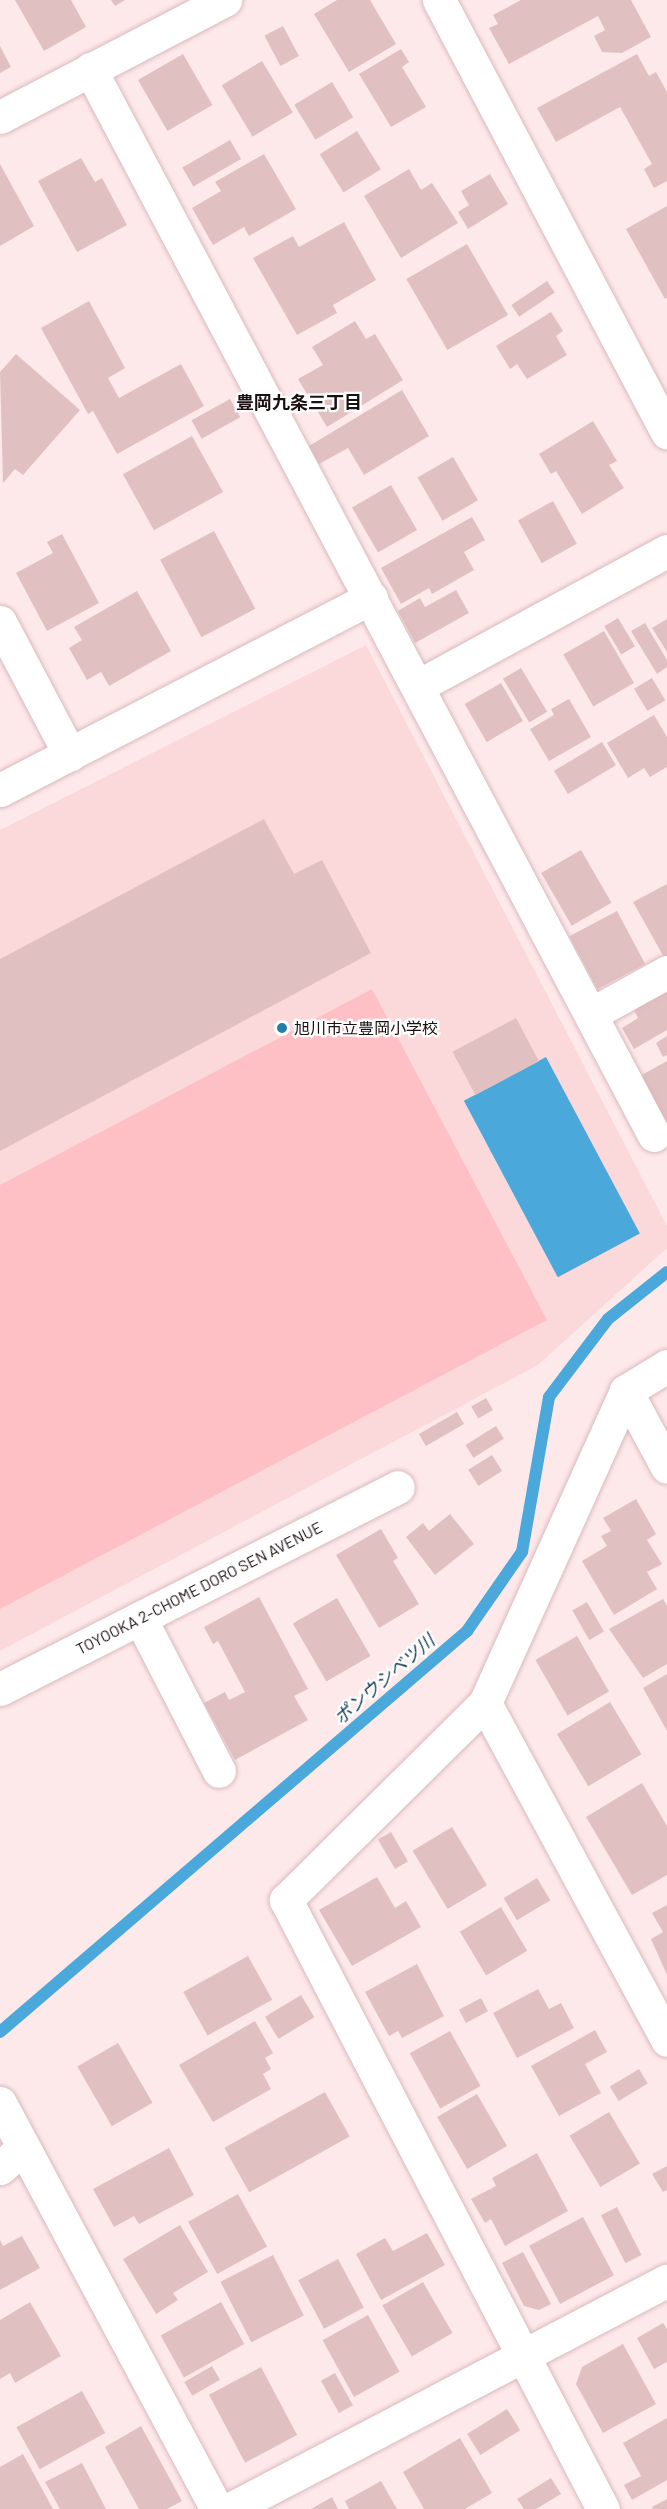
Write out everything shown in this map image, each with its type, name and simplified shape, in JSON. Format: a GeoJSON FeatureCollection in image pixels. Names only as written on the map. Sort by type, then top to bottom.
{"type":"FeatureCollection","features":[{"type":"Feature","properties":{"kind":"street"},"geometry":{"type":"LineString","coordinates":[[0,117],[225,0]]}},
{"type":"Feature","properties":{"kind":"street"},"geometry":{"type":"LineString","coordinates":[[439,0],[667,433]]}},
{"type":"Feature","properties":{"kind":"street"},"geometry":{"type":"LineString","coordinates":[[90,69],[654,1135]]}},
{"type":"Feature","properties":{"kind":"street"},"geometry":{"type":"LineString","coordinates":[[418,686],[667,551]]}},
{"type":"Feature","properties":{"kind":"street"},"geometry":{"type":"LineString","coordinates":[[0,790],[371,598]]}},
{"type":"Feature","properties":{"kind":"street"},"geometry":{"type":"LineString","coordinates":[[0,622],[70,755]]}},
{"type":"Feature","properties":{"kind":"street"},"geometry":{"type":"LineString","coordinates":[[591,1014],[667,972]]}},
{"type":"Feature","properties":{"kind":"street"},"geometry":{"type":"LineString","coordinates":[[603,2509],[286,1900],[485,1703],[626,1391],[667,1366]]}},
{"type":"Feature","properties":{"kind":"street"},"geometry":{"type":"LineString","coordinates":[[626,1391],[667,1467]]}},
{"type":"Feature","properties":{"kind":"street","name":"TOYOOKA 2-CHOME DORO SEN AVENUE"},"geometry":{"type":"LineString","coordinates":[[0,1689],[398,1487]]}},
{"type":"Feature","properties":{"kind":"street"},"geometry":{"type":"LineString","coordinates":[[140,1618],[219,1771]]}},
{"type":"Feature","properties":{"kind":"street"},"geometry":{"type":"LineString","coordinates":[[485,1703],[667,2040]]}},
{"type":"Feature","properties":{"kind":"street"},"geometry":{"type":"LineString","coordinates":[[0,2103],[12,2158],[217,2509]]}},
{"type":"Feature","properties":{"kind":"street"},"geometry":{"type":"LineString","coordinates":[[230,2509],[667,2281]]}},
{"type":"Feature","properties":{"kind":"shaded area","name":"旭川市立豊岡小学校"},"geometry":{"type":"Polygon","coordinates":[[[366,645],[667,1226],[667,1248],[538,1365],[0,1651],[0,830],[366,645]]]}},
{"type":"Feature","properties":{"kind":"shaded area"},"geometry":{"type":"Polygon","coordinates":[[[372,989],[547,1320],[0,1609],[0,1185],[372,989]]]}},
{"type":"Feature","properties":{"kind":"water"},"geometry":{"type":"Polygon","coordinates":[[[546,1057],[640,1234],[558,1277],[464,1101],[546,1057]]]}},
{"type":"Feature","properties":{"kind":"building"},"geometry":{"type":"Polygon","coordinates":[[[15,0],[71,0],[86,27],[44,51],[15,0]]]}},
{"type":"Feature","properties":{"kind":"building"},"geometry":{"type":"Polygon","coordinates":[[[111,0],[125,0],[115,6],[111,0]]]}},
{"type":"Feature","properties":{"kind":"building"},"geometry":{"type":"Polygon","coordinates":[[[337,0],[370,0],[396,44],[349,72],[314,14],[337,0]]]}},
{"type":"Feature","properties":{"kind":"building"},"geometry":{"type":"Polygon","coordinates":[[[521,0],[631,0],[651,37],[622,53],[602,52],[594,36],[605,30],[598,16],[509,64],[489,28],[498,24],[493,15],[521,0]]]}},
{"type":"Feature","properties":{"kind":"building"},"geometry":{"type":"Polygon","coordinates":[[[283,26],[299,56],[280,66],[264,36],[283,26]]]}},
{"type":"Feature","properties":{"kind":"building"},"geometry":{"type":"Polygon","coordinates":[[[0,46],[11,67],[0,73],[0,46]]]}},
{"type":"Feature","properties":{"kind":"building"},"geometry":{"type":"Polygon","coordinates":[[[401,49],[409,62],[402,67],[426,107],[391,127],[359,74],[401,49]]]}},
{"type":"Feature","properties":{"kind":"building"},"geometry":{"type":"Polygon","coordinates":[[[183,54],[212,105],[167,131],[138,80],[183,54]]]}},
{"type":"Feature","properties":{"kind":"building"},"geometry":{"type":"Polygon","coordinates":[[[637,54],[649,76],[656,72],[667,92],[667,181],[654,188],[644,169],[652,164],[620,107],[556,142],[537,108],[637,54]]]}},
{"type":"Feature","properties":{"kind":"building"},"geometry":{"type":"Polygon","coordinates":[[[262,61],[293,112],[253,137],[222,85],[262,61]]]}},
{"type":"Feature","properties":{"kind":"building"},"geometry":{"type":"Polygon","coordinates":[[[332,82],[353,117],[315,140],[294,105],[332,82]]]}},
{"type":"Feature","properties":{"kind":"building"},"geometry":{"type":"Polygon","coordinates":[[[357,131],[381,169],[344,192],[320,154],[357,131]]]}},
{"type":"Feature","properties":{"kind":"building"},"geometry":{"type":"Polygon","coordinates":[[[230,140],[241,159],[193,187],[182,168],[230,140]]]}},
{"type":"Feature","properties":{"kind":"building"},"geometry":{"type":"Polygon","coordinates":[[[264,154],[296,209],[249,236],[244,227],[213,245],[192,208],[221,191],[215,182],[264,154]]]}},
{"type":"Feature","properties":{"kind":"building"},"geometry":{"type":"Polygon","coordinates":[[[81,158],[95,182],[102,178],[127,225],[77,252],[38,181],[81,158]]]}},
{"type":"Feature","properties":{"kind":"building"},"geometry":{"type":"Polygon","coordinates":[[[0,164],[34,226],[0,246],[0,164]]]}},
{"type":"Feature","properties":{"kind":"building"},"geometry":{"type":"Polygon","coordinates":[[[409,169],[421,190],[432,183],[458,223],[401,258],[364,196],[409,169]]]}},
{"type":"Feature","properties":{"kind":"building"},"geometry":{"type":"Polygon","coordinates":[[[490,174],[508,204],[468,229],[458,212],[469,205],[461,191],[490,174]]]}},
{"type":"Feature","properties":{"kind":"building"},"geometry":{"type":"Polygon","coordinates":[[[667,206],[667,298],[665,299],[626,229],[667,206]]]}},
{"type":"Feature","properties":{"kind":"building"},"geometry":{"type":"Polygon","coordinates":[[[344,222],[376,280],[333,305],[337,313],[297,335],[253,258],[293,236],[299,247],[344,222]]]}},
{"type":"Feature","properties":{"kind":"building"},"geometry":{"type":"Polygon","coordinates":[[[467,244],[508,315],[447,350],[406,279],[467,244]]]}},
{"type":"Feature","properties":{"kind":"building"},"geometry":{"type":"Polygon","coordinates":[[[547,281],[555,293],[519,317],[511,305],[547,281]]]}},
{"type":"Feature","properties":{"kind":"building"},"geometry":{"type":"Polygon","coordinates":[[[89,301],[125,368],[108,378],[119,398],[181,364],[204,406],[117,454],[93,411],[88,414],[41,328],[89,301]]]}},
{"type":"Feature","properties":{"kind":"building"},"geometry":{"type":"Polygon","coordinates":[[[551,312],[563,331],[556,336],[567,355],[527,379],[517,364],[510,369],[496,346],[551,312]]]}},
{"type":"Feature","properties":{"kind":"building"},"geometry":{"type":"Polygon","coordinates":[[[355,321],[366,339],[375,334],[403,380],[327,427],[298,379],[323,365],[312,347],[355,321]]]}},
{"type":"Feature","properties":{"kind":"building"},"geometry":{"type":"Polygon","coordinates":[[[16,354],[80,410],[23,475],[15,469],[3,483],[0,372],[16,354]]]}},
{"type":"Feature","properties":{"kind":"building"},"geometry":{"type":"Polygon","coordinates":[[[402,390],[429,436],[364,475],[348,448],[319,464],[309,446],[402,390]]]}},
{"type":"Feature","properties":{"kind":"building"},"geometry":{"type":"Polygon","coordinates":[[[230,399],[240,417],[202,439],[192,420],[230,399]]]}},
{"type":"Feature","properties":{"kind":"building"},"geometry":{"type":"Polygon","coordinates":[[[593,421],[617,461],[609,465],[624,488],[582,514],[556,471],[551,474],[539,454],[593,421]]]}},
{"type":"Feature","properties":{"kind":"building"},"geometry":{"type":"Polygon","coordinates":[[[192,436],[223,492],[154,530],[123,474],[192,436]]]}},
{"type":"Feature","properties":{"kind":"building"},"geometry":{"type":"Polygon","coordinates":[[[453,457],[478,500],[442,521],[417,477],[453,457]]]}},
{"type":"Feature","properties":{"kind":"building"},"geometry":{"type":"Polygon","coordinates":[[[391,485],[417,530],[378,553],[352,507],[391,485]]]}},
{"type":"Feature","properties":{"kind":"building"},"geometry":{"type":"Polygon","coordinates":[[[553,501],[577,544],[542,563],[518,520],[553,501]]]}},
{"type":"Feature","properties":{"kind":"building"},"geometry":{"type":"Polygon","coordinates":[[[472,517],[485,540],[464,552],[474,570],[432,594],[429,588],[401,604],[381,568],[472,517]]]}},
{"type":"Feature","properties":{"kind":"building"},"geometry":{"type":"Polygon","coordinates":[[[214,531],[255,609],[201,637],[160,560],[214,531]]]}},
{"type":"Feature","properties":{"kind":"building"},"geometry":{"type":"Polygon","coordinates":[[[62,534],[99,603],[47,631],[16,573],[53,553],[47,542],[62,534]]]}},
{"type":"Feature","properties":{"kind":"building"},"geometry":{"type":"Polygon","coordinates":[[[456,590],[469,613],[415,643],[398,611],[420,598],[425,607],[456,590]]]}},
{"type":"Feature","properties":{"kind":"building"},"geometry":{"type":"Polygon","coordinates":[[[137,591],[171,651],[109,686],[101,672],[87,680],[69,648],[82,640],[74,627],[137,591]]]}},
{"type":"Feature","properties":{"kind":"building"},"geometry":{"type":"Polygon","coordinates":[[[618,618],[635,646],[621,655],[604,626],[618,618]]]}},
{"type":"Feature","properties":{"kind":"building"},"geometry":{"type":"Polygon","coordinates":[[[667,619],[667,652],[652,628],[667,619]]]}},
{"type":"Feature","properties":{"kind":"building"},"geometry":{"type":"Polygon","coordinates":[[[645,623],[667,660],[667,667],[657,674],[631,631],[645,623]]]}},
{"type":"Feature","properties":{"kind":"building"},"geometry":{"type":"Polygon","coordinates":[[[604,631],[634,683],[593,706],[563,654],[604,631]]]}},
{"type":"Feature","properties":{"kind":"building"},"geometry":{"type":"Polygon","coordinates":[[[521,668],[547,712],[529,723],[503,679],[521,668]]]}},
{"type":"Feature","properties":{"kind":"building"},"geometry":{"type":"Polygon","coordinates":[[[652,678],[665,700],[647,711],[634,689],[652,678]]]}},
{"type":"Feature","properties":{"kind":"building"},"geometry":{"type":"Polygon","coordinates":[[[501,683],[523,721],[487,742],[465,704],[501,683]]]}},
{"type":"Feature","properties":{"kind":"building"},"geometry":{"type":"Polygon","coordinates":[[[569,699],[591,737],[549,761],[530,729],[554,715],[551,709],[569,699]]]}},
{"type":"Feature","properties":{"kind":"building"},"geometry":{"type":"Polygon","coordinates":[[[654,715],[667,737],[667,767],[650,777],[644,768],[628,778],[607,743],[654,715]]]}},
{"type":"Feature","properties":{"kind":"building"},"geometry":{"type":"Polygon","coordinates":[[[602,742],[616,765],[568,794],[554,771],[602,742]]]}},
{"type":"Feature","properties":{"kind":"building"},"geometry":{"type":"Polygon","coordinates":[[[264,819],[294,874],[322,860],[371,953],[0,1151],[0,959],[264,819]]]}},
{"type":"Feature","properties":{"kind":"building"},"geometry":{"type":"Polygon","coordinates":[[[581,850],[612,903],[572,926],[541,873],[581,850]]]}},
{"type":"Feature","properties":{"kind":"building"},"geometry":{"type":"Polygon","coordinates":[[[667,884],[667,958],[665,959],[633,902],[667,884]]]}},
{"type":"Feature","properties":{"kind":"building"},"geometry":{"type":"Polygon","coordinates":[[[617,911],[645,964],[597,989],[569,936],[617,911]]]}},
{"type":"Feature","properties":{"kind":"building"},"geometry":{"type":"Polygon","coordinates":[[[663,985],[667,993],[667,1030],[634,1049],[622,1028],[638,1018],[631,1004],[663,985]]]}},
{"type":"Feature","properties":{"kind":"building"},"geometry":{"type":"Polygon","coordinates":[[[516,1018],[539,1061],[475,1095],[452,1052],[516,1018]]]}},
{"type":"Feature","properties":{"kind":"building"},"geometry":{"type":"Polygon","coordinates":[[[667,1036],[667,1055],[663,1057],[656,1043],[667,1036]]]}},
{"type":"Feature","properties":{"kind":"building"},"geometry":{"type":"Polygon","coordinates":[[[667,1061],[667,1123],[640,1076],[667,1061]]]}},
{"type":"Feature","properties":{"kind":"building"},"geometry":{"type":"Polygon","coordinates":[[[486,1398],[493,1410],[478,1419],[471,1406],[486,1398]]]}},
{"type":"Feature","properties":{"kind":"building"},"geometry":{"type":"Polygon","coordinates":[[[457,1412],[464,1424],[426,1446],[419,1434],[457,1412]]]}},
{"type":"Feature","properties":{"kind":"building"},"geometry":{"type":"Polygon","coordinates":[[[496,1426],[504,1439],[473,1458],[465,1445],[496,1426]]]}},
{"type":"Feature","properties":{"kind":"building"},"geometry":{"type":"Polygon","coordinates":[[[492,1455],[502,1471],[478,1486],[468,1470],[492,1455]]]}},
{"type":"Feature","properties":{"kind":"building"},"geometry":{"type":"Polygon","coordinates":[[[636,1499],[656,1534],[647,1540],[662,1564],[647,1572],[657,1589],[614,1615],[582,1561],[607,1546],[601,1536],[611,1531],[603,1518],[636,1499]]]}},
{"type":"Feature","properties":{"kind":"building"},"geometry":{"type":"Polygon","coordinates":[[[450,1514],[474,1544],[435,1575],[406,1537],[423,1523],[429,1531],[450,1514]]]}},
{"type":"Feature","properties":{"kind":"building"},"geometry":{"type":"Polygon","coordinates":[[[381,1529],[398,1558],[393,1561],[419,1604],[379,1628],[336,1555],[381,1529]]]}},
{"type":"Feature","properties":{"kind":"building"},"geometry":{"type":"Polygon","coordinates":[[[259,1597],[308,1689],[294,1696],[308,1720],[235,1760],[204,1703],[225,1692],[229,1700],[245,1692],[218,1641],[213,1644],[204,1627],[259,1597]]]}},
{"type":"Feature","properties":{"kind":"building"},"geometry":{"type":"Polygon","coordinates":[[[337,1598],[370,1656],[326,1682],[293,1623],[337,1598]]]}},
{"type":"Feature","properties":{"kind":"building"},"geometry":{"type":"Polygon","coordinates":[[[663,1599],[667,1606],[667,1664],[643,1678],[609,1629],[663,1599]]]}},
{"type":"Feature","properties":{"kind":"building"},"geometry":{"type":"Polygon","coordinates":[[[587,1602],[604,1631],[589,1640],[572,1610],[587,1602]]]}},
{"type":"Feature","properties":{"kind":"building"},"geometry":{"type":"Polygon","coordinates":[[[577,1636],[609,1691],[567,1715],[535,1660],[577,1636]]]}},
{"type":"Feature","properties":{"kind":"building"},"geometry":{"type":"Polygon","coordinates":[[[667,1674],[667,1731],[643,1688],[667,1674]]]}},
{"type":"Feature","properties":{"kind":"building"},"geometry":{"type":"Polygon","coordinates":[[[610,1702],[641,1754],[588,1786],[557,1734],[610,1702]]]}},
{"type":"Feature","properties":{"kind":"building"},"geometry":{"type":"Polygon","coordinates":[[[642,1783],[667,1826],[667,1875],[632,1895],[586,1817],[642,1783]]]}},
{"type":"Feature","properties":{"kind":"building"},"geometry":{"type":"Polygon","coordinates":[[[452,1827],[487,1885],[448,1909],[413,1851],[452,1827]]]}},
{"type":"Feature","properties":{"kind":"building"},"geometry":{"type":"Polygon","coordinates":[[[391,1832],[408,1861],[395,1869],[378,1840],[391,1832]]]}},
{"type":"Feature","properties":{"kind":"building"},"geometry":{"type":"Polygon","coordinates":[[[377,1877],[395,1908],[406,1901],[421,1927],[352,1966],[319,1910],[377,1877]]]}},
{"type":"Feature","properties":{"kind":"building"},"geometry":{"type":"Polygon","coordinates":[[[537,1878],[550,1900],[517,1920],[504,1898],[537,1878]]]}},
{"type":"Feature","properties":{"kind":"building"},"geometry":{"type":"Polygon","coordinates":[[[667,1905],[667,1975],[651,1939],[663,1932],[652,1913],[667,1905]]]}},
{"type":"Feature","properties":{"kind":"building"},"geometry":{"type":"Polygon","coordinates":[[[501,1907],[527,1951],[486,1975],[460,1932],[501,1907]]]}},
{"type":"Feature","properties":{"kind":"building"},"geometry":{"type":"Polygon","coordinates":[[[248,1956],[272,2000],[208,2036],[183,1992],[248,1956]]]}},
{"type":"Feature","properties":{"kind":"building"},"geometry":{"type":"Polygon","coordinates":[[[417,1964],[444,2016],[402,2038],[398,2031],[389,2036],[365,1992],[417,1964]]]}},
{"type":"Feature","properties":{"kind":"building"},"geometry":{"type":"Polygon","coordinates":[[[538,1989],[549,2009],[561,2003],[574,2028],[517,2058],[493,2013],[538,1989]]]}},
{"type":"Feature","properties":{"kind":"building"},"geometry":{"type":"Polygon","coordinates":[[[301,1995],[314,2017],[278,2039],[265,2017],[301,1995]]]}},
{"type":"Feature","properties":{"kind":"building"},"geometry":{"type":"Polygon","coordinates":[[[481,1998],[488,2011],[466,2023],[459,2010],[481,1998]]]}},
{"type":"Feature","properties":{"kind":"building"},"geometry":{"type":"Polygon","coordinates":[[[255,2021],[273,2053],[265,2058],[271,2069],[263,2074],[271,2089],[213,2122],[179,2065],[255,2021]]]}},
{"type":"Feature","properties":{"kind":"building"},"geometry":{"type":"Polygon","coordinates":[[[595,2030],[607,2052],[585,2064],[601,2093],[559,2116],[531,2066],[595,2030]]]}},
{"type":"Feature","properties":{"kind":"building"},"geometry":{"type":"Polygon","coordinates":[[[450,2031],[481,2086],[440,2108],[410,2053],[450,2031]]]}},
{"type":"Feature","properties":{"kind":"building"},"geometry":{"type":"Polygon","coordinates":[[[118,2043],[152,2103],[112,2126],[77,2066],[118,2043]]]}},
{"type":"Feature","properties":{"kind":"building"},"geometry":{"type":"Polygon","coordinates":[[[639,2069],[648,2084],[619,2101],[610,2087],[639,2069]]]}},
{"type":"Feature","properties":{"kind":"building"},"geometry":{"type":"Polygon","coordinates":[[[325,2092],[350,2137],[249,2192],[224,2148],[325,2092]]]}},
{"type":"Feature","properties":{"kind":"building"},"geometry":{"type":"Polygon","coordinates":[[[477,2094],[507,2146],[467,2169],[437,2117],[477,2094]]]}},
{"type":"Feature","properties":{"kind":"building"},"geometry":{"type":"Polygon","coordinates":[[[609,2112],[640,2163],[600,2187],[570,2136],[609,2112]]]}},
{"type":"Feature","properties":{"kind":"building"},"geometry":{"type":"Polygon","coordinates":[[[169,2148],[194,2195],[139,2224],[134,2216],[114,2227],[93,2189],[169,2148]]]}},
{"type":"Feature","properties":{"kind":"building"},"geometry":{"type":"Polygon","coordinates":[[[537,2153],[568,2211],[505,2246],[491,2219],[485,2223],[471,2199],[496,2186],[492,2178],[537,2153]]]}},
{"type":"Feature","properties":{"kind":"building"},"geometry":{"type":"Polygon","coordinates":[[[667,2166],[667,2190],[663,2192],[652,2174],[667,2166]]]}},
{"type":"Feature","properties":{"kind":"building"},"geometry":{"type":"Polygon","coordinates":[[[238,2194],[267,2246],[217,2274],[188,2222],[238,2194]]]}},
{"type":"Feature","properties":{"kind":"building"},"geometry":{"type":"Polygon","coordinates":[[[617,2207],[642,2255],[625,2263],[601,2215],[617,2207]]]}},
{"type":"Feature","properties":{"kind":"building"},"geometry":{"type":"Polygon","coordinates":[[[583,2217],[614,2275],[560,2304],[529,2246],[583,2217]]]}},
{"type":"Feature","properties":{"kind":"building"},"geometry":{"type":"Polygon","coordinates":[[[180,2225],[208,2272],[173,2293],[178,2300],[156,2314],[123,2259],[180,2225]]]}},
{"type":"Feature","properties":{"kind":"building"},"geometry":{"type":"Polygon","coordinates":[[[427,2233],[445,2265],[381,2300],[356,2254],[385,2238],[393,2251],[427,2233]]]}},
{"type":"Feature","properties":{"kind":"building"},"geometry":{"type":"Polygon","coordinates":[[[22,2236],[40,2268],[0,2290],[0,2240],[3,2246],[22,2236]]]}},
{"type":"Feature","properties":{"kind":"building"},"geometry":{"type":"Polygon","coordinates":[[[523,2252],[551,2304],[539,2310],[524,2306],[502,2263],[523,2252]]]}},
{"type":"Feature","properties":{"kind":"building"},"geometry":{"type":"Polygon","coordinates":[[[273,2255],[304,2316],[251,2342],[220,2282],[273,2255]]]}},
{"type":"Feature","properties":{"kind":"building"},"geometry":{"type":"Polygon","coordinates":[[[338,2259],[364,2308],[324,2329],[298,2280],[338,2259]]]}},
{"type":"Feature","properties":{"kind":"building"},"geometry":{"type":"Polygon","coordinates":[[[423,2282],[452,2333],[412,2357],[382,2306],[423,2282]]]}},
{"type":"Feature","properties":{"kind":"building"},"geometry":{"type":"Polygon","coordinates":[[[30,2302],[61,2356],[15,2383],[10,2373],[0,2379],[0,2320],[30,2302]]]}},
{"type":"Feature","properties":{"kind":"building"},"geometry":{"type":"Polygon","coordinates":[[[221,2302],[244,2344],[184,2377],[161,2335],[221,2302]]]}},
{"type":"Feature","properties":{"kind":"building"},"geometry":{"type":"Polygon","coordinates":[[[368,2315],[400,2372],[354,2397],[323,2340],[368,2315]]]}},
{"type":"Feature","properties":{"kind":"building"},"geometry":{"type":"Polygon","coordinates":[[[663,2323],[667,2329],[667,2362],[654,2369],[637,2338],[663,2323]]]}},
{"type":"Feature","properties":{"kind":"building"},"geometry":{"type":"Polygon","coordinates":[[[623,2344],[656,2404],[603,2433],[576,2384],[582,2367],[623,2344]]]}},
{"type":"Feature","properties":{"kind":"building"},"geometry":{"type":"Polygon","coordinates":[[[212,2366],[220,2380],[192,2396],[184,2382],[212,2366]]]}},
{"type":"Feature","properties":{"kind":"building"},"geometry":{"type":"Polygon","coordinates":[[[261,2367],[297,2435],[245,2463],[209,2395],[261,2367]]]}},
{"type":"Feature","properties":{"kind":"building"},"geometry":{"type":"Polygon","coordinates":[[[335,2373],[353,2405],[339,2413],[321,2381],[335,2373]]]}},
{"type":"Feature","properties":{"kind":"building"},"geometry":{"type":"Polygon","coordinates":[[[82,2391],[105,2433],[40,2469],[16,2427],[82,2391]]]}},
{"type":"Feature","properties":{"kind":"building"},"geometry":{"type":"Polygon","coordinates":[[[507,2409],[520,2430],[480,2455],[467,2434],[507,2409]]]}},
{"type":"Feature","properties":{"kind":"building"},"geometry":{"type":"Polygon","coordinates":[[[667,2418],[667,2480],[632,2500],[624,2485],[641,2476],[623,2443],[667,2418]]]}},
{"type":"Feature","properties":{"kind":"building"},"geometry":{"type":"Polygon","coordinates":[[[141,2426],[182,2501],[167,2509],[139,2509],[105,2447],[141,2426]]]}},
{"type":"Feature","properties":{"kind":"building"},"geometry":{"type":"Polygon","coordinates":[[[460,2438],[492,2493],[465,2509],[424,2509],[403,2472],[460,2438]]]}},
{"type":"Feature","properties":{"kind":"building"},"geometry":{"type":"Polygon","coordinates":[[[23,2454],[53,2509],[0,2509],[0,2467],[23,2454]]]}},
{"type":"Feature","properties":{"kind":"building"},"geometry":{"type":"Polygon","coordinates":[[[82,2463],[106,2509],[60,2509],[45,2482],[82,2463]]]}},
{"type":"Feature","properties":{"kind":"building"},"geometry":{"type":"Polygon","coordinates":[[[551,2478],[561,2494],[536,2509],[524,2509],[517,2499],[551,2478]]]}},
{"type":"Feature","properties":{"kind":"building"},"geometry":{"type":"Polygon","coordinates":[[[381,2481],[397,2509],[349,2509],[345,2501],[381,2481]]]}},
{"type":"Feature","properties":{"kind":"building"},"geometry":{"type":"Polygon","coordinates":[[[332,2497],[338,2509],[311,2509],[332,2497]]]}},
{"type":"Feature","properties":{"kind":"building"},"geometry":{"type":"Polygon","coordinates":[[[667,2499],[667,2509],[653,2509],[652,2507],[667,2499]]]}},
{"type":"Feature","properties":{"kind":"waterway","name":"ポンウシベツ川"},"geometry":{"type":"LineString","coordinates":[[0,2032],[467,1631],[522,1552],[549,1397],[608,1319],[667,1272]]}},
{"type":"Feature","properties":{"kind":"place","name":"旭川市立豊岡小学校"},"geometry":{"type":"Point","coordinates":[282,1028]}},
{"type":"Feature","properties":{"kind":"district","name":"豊岡九条三丁目"},"geometry":{"type":"Point","coordinates":[299,402]}}]}
